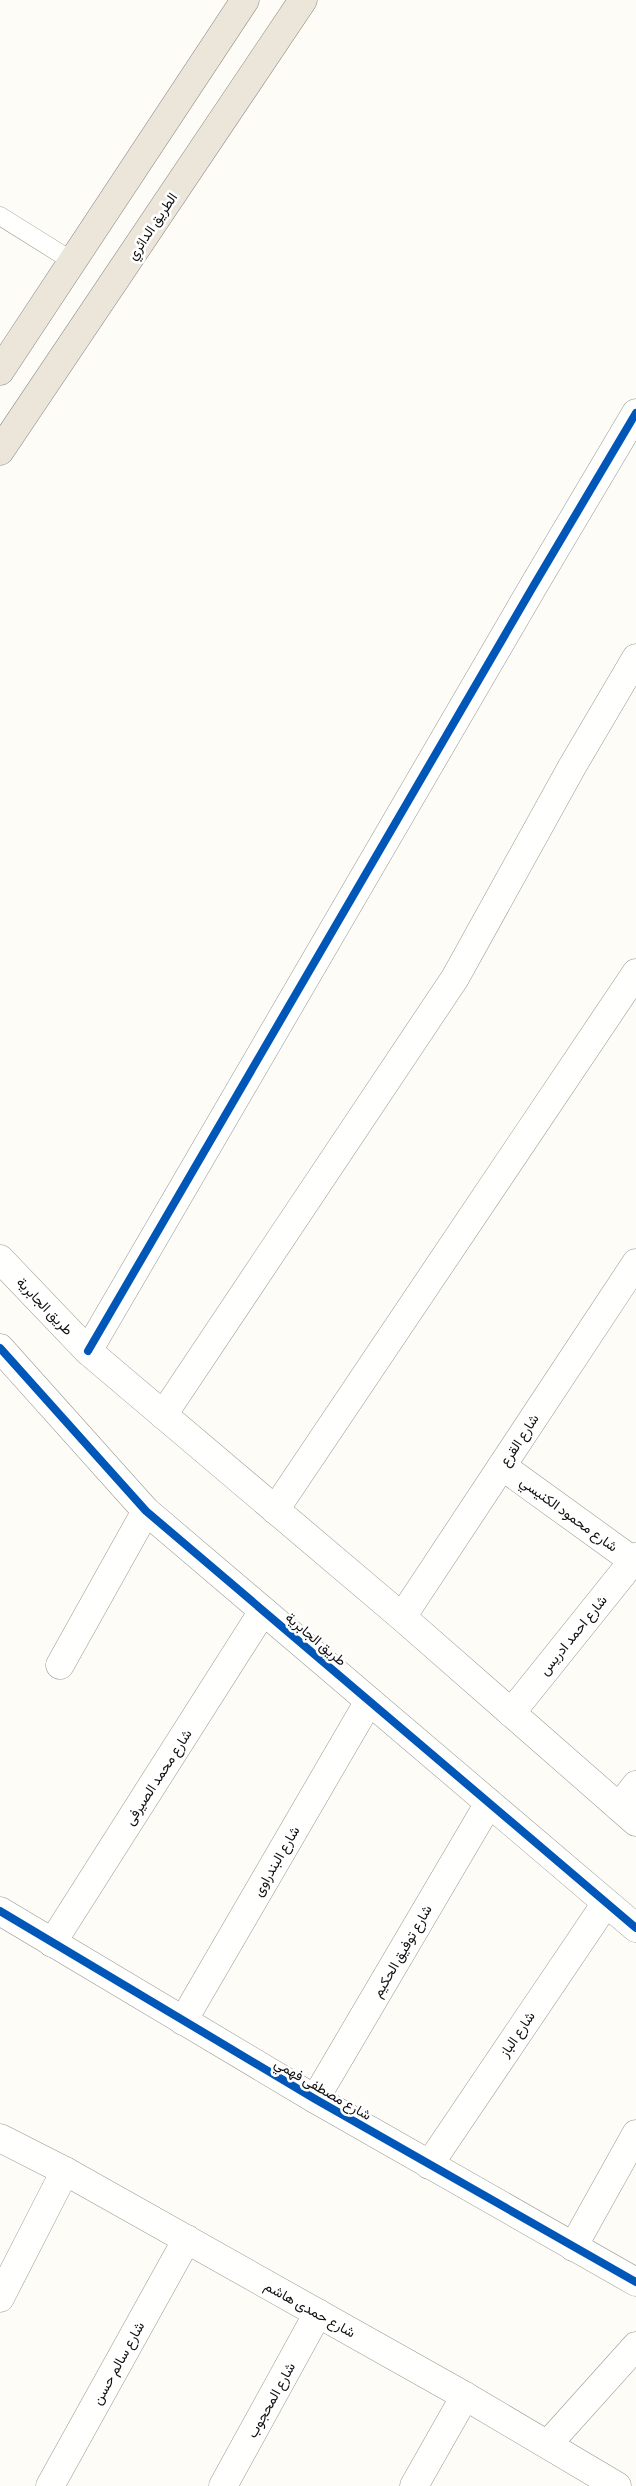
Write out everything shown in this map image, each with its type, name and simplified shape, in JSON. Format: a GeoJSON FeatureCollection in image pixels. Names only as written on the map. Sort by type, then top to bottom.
{"type":"FeatureCollection","features":[{"type":"Feature","properties":{"kind":"highway"},"geometry":{"type":"LineString","coordinates":[[0,371],[245,0]]}},
{"type":"Feature","properties":{"kind":"highway","name":"الطريق الدائري"},"geometry":{"type":"LineString","coordinates":[[0,452],[303,0]]}},
{"type":"Feature","properties":{"kind":"street"},"geometry":{"type":"LineString","coordinates":[[88,1351],[529,593],[636,413]]}},
{"type":"Feature","properties":{"kind":"street"},"geometry":{"type":"LineString","coordinates":[[163,1415],[456,978],[573,765],[636,658]]}},
{"type":"Feature","properties":{"kind":"street"},"geometry":{"type":"LineString","coordinates":[[275,1510],[636,972]]}},
{"type":"Feature","properties":{"kind":"street","name":"طريق الجابرية"},"geometry":{"type":"LineString","coordinates":[[0,1259],[88,1351],[402,1617],[627,1814]]}},
{"type":"Feature","properties":{"kind":"street","name":"شارع القرع"},"geometry":{"type":"LineString","coordinates":[[402,1617],[636,1263]]}},
{"type":"Feature","properties":{"kind":"street","name":"طريق الجابرية"},"geometry":{"type":"LineString","coordinates":[[0,1348],[146,1511],[636,1928]]}},
{"type":"Feature","properties":{"kind":"street","name":"شارع محمود الكنيسي"},"geometry":{"type":"LineString","coordinates":[[502,1466],[635,1560]]}},
{"type":"Feature","properties":{"kind":"street"},"geometry":{"type":"LineString","coordinates":[[60,1665],[146,1511]]}},
{"type":"Feature","properties":{"kind":"street","name":"شارع احمد ادريس"},"geometry":{"type":"LineString","coordinates":[[510,1712],[635,1560]]}},
{"type":"Feature","properties":{"kind":"street","name":"شارع محمد الصيرفى"},"geometry":{"type":"LineString","coordinates":[[52,1943],[263,1611]]}},
{"type":"Feature","properties":{"kind":"street","name":"شارع البندراوى"},"geometry":{"type":"LineString","coordinates":[[183,2021],[369,1700]]}},
{"type":"Feature","properties":{"kind":"street"},"geometry":{"type":"LineString","coordinates":[[627,1814],[636,1785]]}},
{"type":"Feature","properties":{"kind":"street","name":"شارع توفيق الحكيم"},"geometry":{"type":"LineString","coordinates":[[314,2099],[488,1803]]}},
{"type":"Feature","properties":{"kind":"street","name":"شارع الباز"},"geometry":{"type":"LineString","coordinates":[[429,2165],[606,1902]]}},
{"type":"Feature","properties":{"kind":"street","name":"شارع مصطفى فهمي"},"geometry":{"type":"LineString","coordinates":[[0,1911],[314,2099],[636,2282]]}},
{"type":"Feature","properties":{"kind":"street"},"geometry":{"type":"LineString","coordinates":[[573,2247],[636,2134]]}},
{"type":"Feature","properties":{"kind":"street","name":"شارع حمدى هاشم"},"geometry":{"type":"LineString","coordinates":[[0,2138],[65,2171],[465,2396],[548,2444],[607,2483]]}},
{"type":"Feature","properties":{"kind":"street"},"geometry":{"type":"LineString","coordinates":[[0,2298],[65,2171]]}},
{"type":"Feature","properties":{"kind":"street","name":"شارع سالم حسن"},"geometry":{"type":"LineString","coordinates":[[50,2486],[187,2239]]}},
{"type":"Feature","properties":{"kind":"street","name":"شارع المحجوب"},"geometry":{"type":"LineString","coordinates":[[223,2486],[318,2313]]}},
{"type":"Feature","properties":{"kind":"street"},"geometry":{"type":"LineString","coordinates":[[548,2444],[636,2346]]}},
{"type":"Feature","properties":{"kind":"street"},"geometry":{"type":"LineString","coordinates":[[414,2486],[465,2396]]}},
{"type":"Feature","properties":{"kind":"lane"},"geometry":{"type":"LineString","coordinates":[[1,220],[72,261]]}},
{"type":"Feature","properties":{"kind":"cycle path"},"geometry":{"type":"LineString","coordinates":[[88,1351],[636,413]]}},
{"type":"Feature","properties":{"kind":"cycle path"},"geometry":{"type":"LineString","coordinates":[[0,1348],[146,1511],[636,1928]]}},
{"type":"Feature","properties":{"kind":"cycle path"},"geometry":{"type":"LineString","coordinates":[[0,1911],[315,2099],[636,2282]]}}]}
